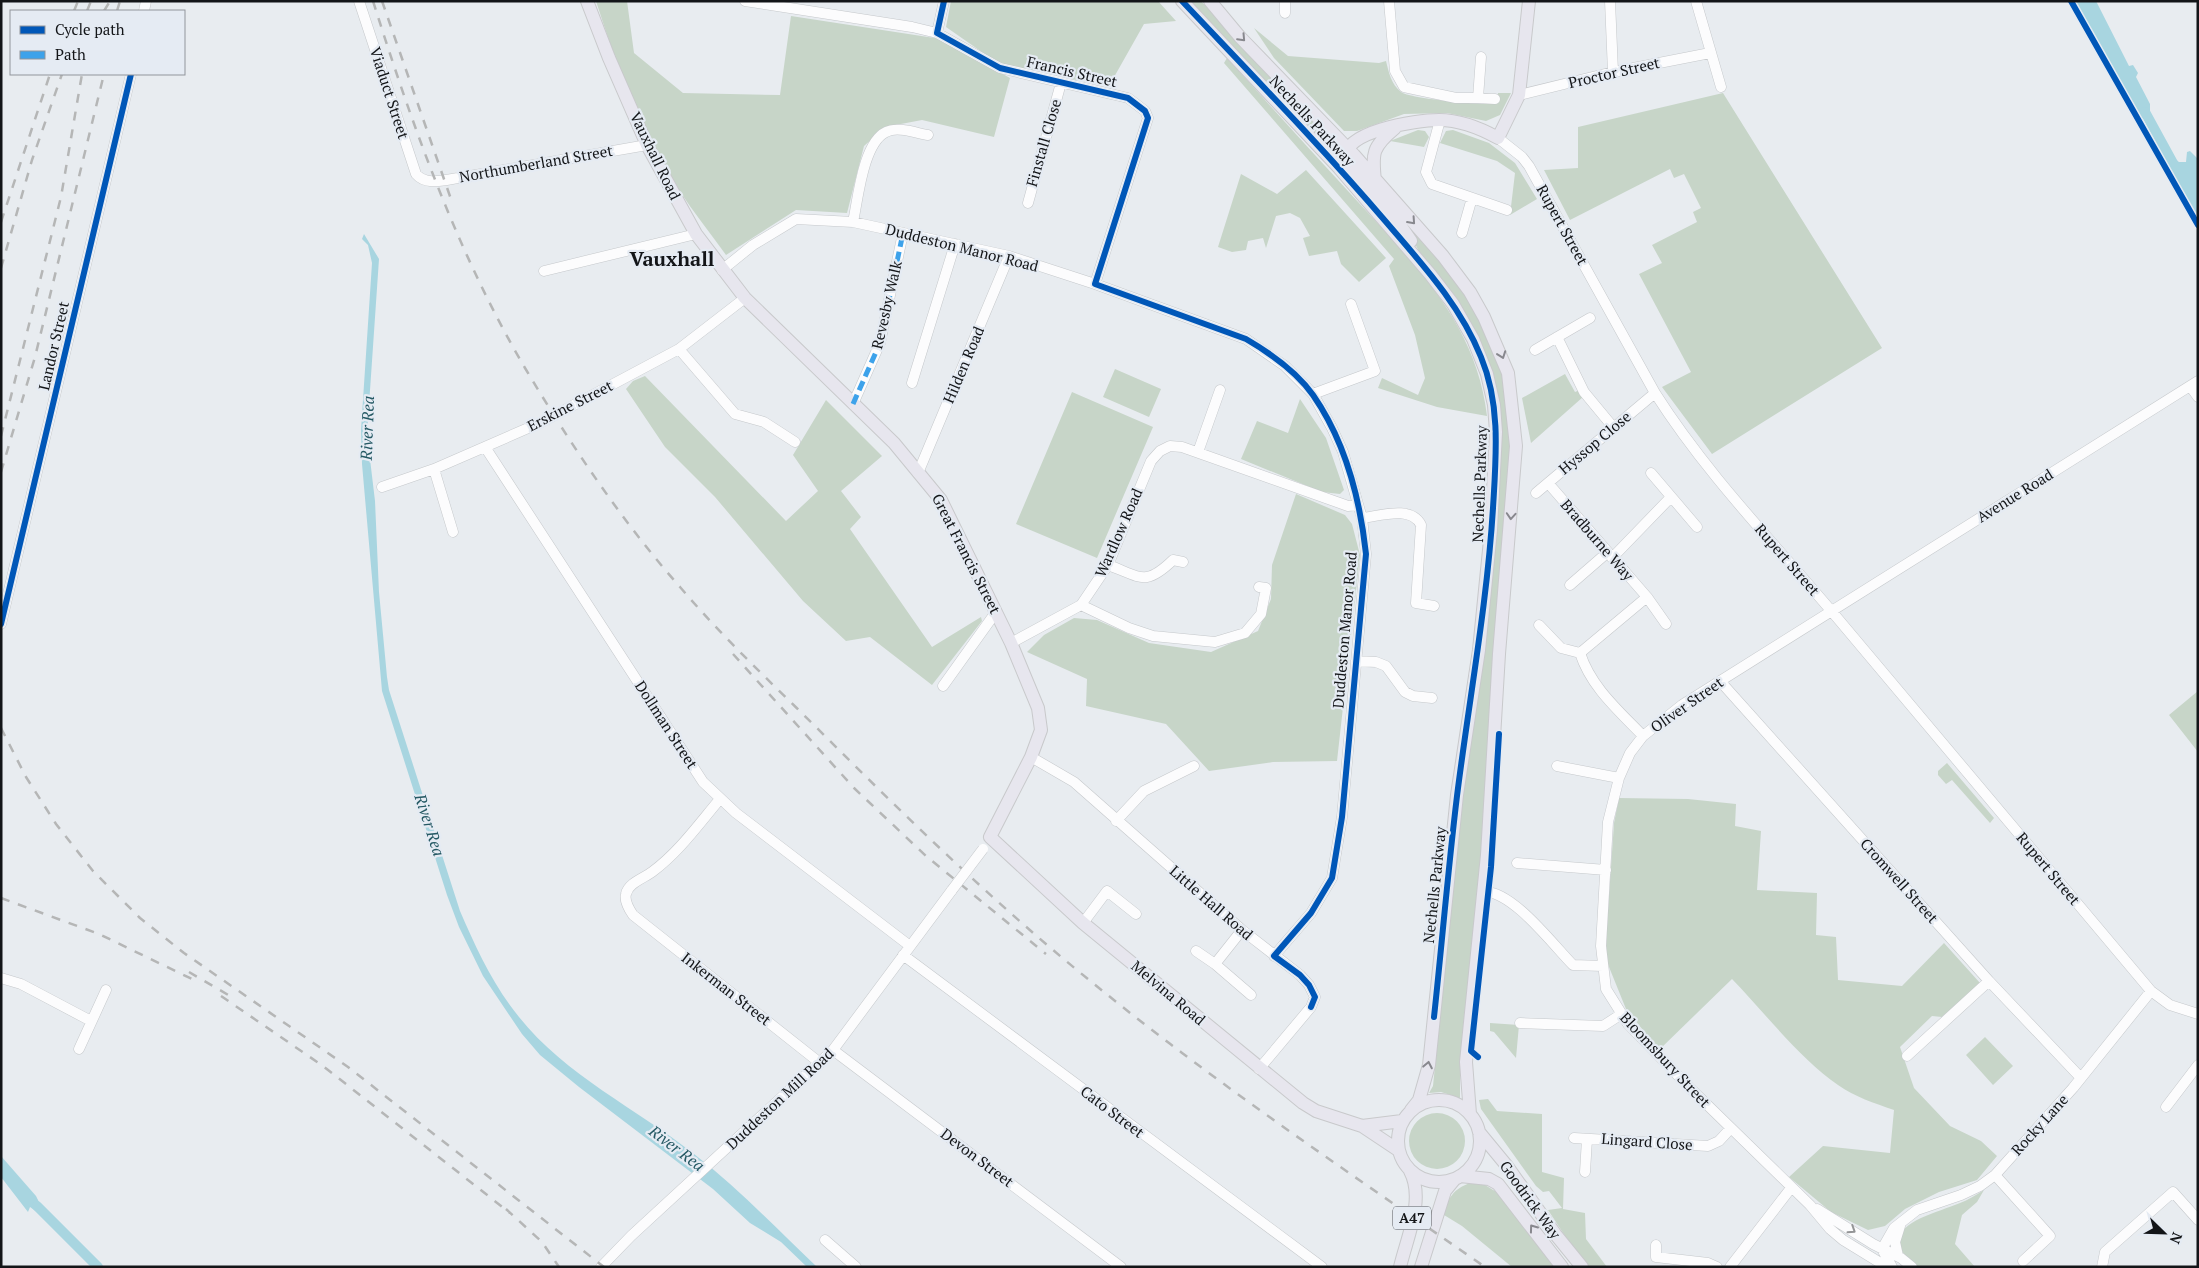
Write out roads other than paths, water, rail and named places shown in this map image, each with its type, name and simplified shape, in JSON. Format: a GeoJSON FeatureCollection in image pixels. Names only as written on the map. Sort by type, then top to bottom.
{"type":"FeatureCollection","features":[{"type":"Feature","properties":{"kind":"main road","name":"Vauxhall Road"},"geometry":{"type":"LineString","coordinates":[[587,1],[608,58],[647,145],[696,234],[744,298]]}},
{"type":"Feature","properties":{"kind":"main road","name":"Nechells Parkway"},"geometry":{"type":"LineString","coordinates":[[1182,1],[1346,158],[1375,181],[1443,256],[1470,292],[1496,342],[1508,373],[1516,446],[1484,892],[1466,1062],[1470,1114]]}},
{"type":"Feature","properties":{"kind":"main road","name":"Nechells Parkway"},"geometry":{"type":"LineString","coordinates":[[1210,1],[1346,158],[1407,233],[1425,267],[1453,304],[1481,356],[1487,374],[1494,414],[1496,458],[1479,650],[1457,795],[1429,1065],[1419,1100],[1411,1110]]}},
{"type":"Feature","properties":{"kind":"main road"},"geometry":{"type":"LineString","coordinates":[[1498,138],[1519,95],[1529,1]]}},
{"type":"Feature","properties":{"kind":"main road","name":"Rupert Street"},"geometry":{"type":"LineString","coordinates":[[1346,158],[1372,132],[1416,121],[1440,120],[1481,129],[1498,138]]}},
{"type":"Feature","properties":{"kind":"main road"},"geometry":{"type":"LineString","coordinates":[[1375,181],[1373,153],[1380,140],[1399,125]]}},
{"type":"Feature","properties":{"kind":"main road","name":"Great Francis Street"},"geometry":{"type":"LineString","coordinates":[[744,298],[894,443],[941,500],[1011,643],[1033,693],[1040,716],[1041,730],[1031,757],[990,837]]}},
{"type":"Feature","properties":{"kind":"main road","name":"Melvina Road"},"geometry":{"type":"LineString","coordinates":[[990,837],[1083,923],[1259,1069],[1316,1110],[1362,1126],[1398,1150]]}},
{"type":"Feature","properties":{"kind":"main road"},"geometry":{"type":"LineString","coordinates":[[1398,1150],[1402,1121],[1411,1110],[1422,1103],[1435,1100],[1448,1100],[1460,1105],[1470,1114],[1479,1132]]}},
{"type":"Feature","properties":{"kind":"main road","name":"Melvina Road"},"geometry":{"type":"LineString","coordinates":[[1362,1126],[1402,1121]]}},
{"type":"Feature","properties":{"kind":"main road","name":"A47"},"geometry":{"type":"LineString","coordinates":[[1421,1267],[1445,1191],[1470,1168],[1477,1157],[1480,1145],[1479,1132]]}},
{"type":"Feature","properties":{"kind":"main road","name":"Goodrick Way"},"geometry":{"type":"LineString","coordinates":[[1479,1132],[1582,1267]]}},
{"type":"Feature","properties":{"kind":"main road","name":"A47"},"geometry":{"type":"LineString","coordinates":[[1398,1150],[1402,1161],[1410,1171],[1416,1184],[1416,1200],[1400,1267]]}},
{"type":"Feature","properties":{"kind":"main road"},"geometry":{"type":"LineString","coordinates":[[1410,1171],[1430,1182],[1457,1178]]}},
{"type":"Feature","properties":{"kind":"main road","name":"Goodrick Way"},"geometry":{"type":"LineString","coordinates":[[1457,1178],[1490,1179],[1498,1184],[1562,1267]]}},
{"type":"Feature","properties":{"kind":"street","name":"Viaduct Street"},"geometry":{"type":"LineString","coordinates":[[359,1],[416,174],[424,181]]}},
{"type":"Feature","properties":{"kind":"street","name":"Francis Street"},"geometry":{"type":"LineString","coordinates":[[745,1],[854,17],[937,33],[1000,68],[1128,98],[1145,111],[1148,118],[1095,284]]}},
{"type":"Feature","properties":{"kind":"street"},"geometry":{"type":"LineString","coordinates":[[937,33],[944,1]]}},
{"type":"Feature","properties":{"kind":"street"},"geometry":{"type":"LineString","coordinates":[[1285,1],[1285,13]]}},
{"type":"Feature","properties":{"kind":"street"},"geometry":{"type":"LineString","coordinates":[[1389,1],[1394,71],[1400,84],[1411,90],[1456,98],[1495,99]]}},
{"type":"Feature","properties":{"kind":"street"},"geometry":{"type":"LineString","coordinates":[[1610,1],[1613,72]]}},
{"type":"Feature","properties":{"kind":"street"},"geometry":{"type":"LineString","coordinates":[[1696,1],[1720,87]]}},
{"type":"Feature","properties":{"kind":"street","name":"Proctor Street"},"geometry":{"type":"LineString","coordinates":[[1519,95],[1613,72],[1710,52]]}},
{"type":"Feature","properties":{"kind":"street"},"geometry":{"type":"LineString","coordinates":[[1478,98],[1481,57]]}},
{"type":"Feature","properties":{"kind":"street","name":"Landor Street"},"geometry":{"type":"LineString","coordinates":[[1,624],[131,75]]}},
{"type":"Feature","properties":{"kind":"street","name":"Finstall Close"},"geometry":{"type":"LineString","coordinates":[[1028,203],[1061,83]]}},
{"type":"Feature","properties":{"kind":"street"},"geometry":{"type":"LineString","coordinates":[[1440,120],[1426,172],[1432,184],[1507,210]]}},
{"type":"Feature","properties":{"kind":"street"},"geometry":{"type":"LineString","coordinates":[[854,222],[868,153],[874,142],[886,131],[903,131],[928,135]]}},
{"type":"Feature","properties":{"kind":"street","name":"Rupert Street"},"geometry":{"type":"LineString","coordinates":[[1498,138],[1522,157],[1529,166],[1655,393],[1676,426],[1715,477],[1832,611],[2150,991],[2170,1005],[2198,1014]]}},
{"type":"Feature","properties":{"kind":"street","name":"Northumberland Street"},"geometry":{"type":"LineString","coordinates":[[424,181],[458,178],[647,145]]}},
{"type":"Feature","properties":{"kind":"street"},"geometry":{"type":"LineString","coordinates":[[1462,233],[1472,198]]}},
{"type":"Feature","properties":{"kind":"street","name":"Duddeston Manor Road"},"geometry":{"type":"LineString","coordinates":[[722,270],[753,245],[796,219],[854,222],[1009,256],[1095,284],[1246,339],[1282,364],[1313,394],[1342,451],[1362,518],[1366,554],[1342,817],[1332,878],[1311,913],[1274,956]]}},
{"type":"Feature","properties":{"kind":"street","name":"Revesby Walk"},"geometry":{"type":"LineString","coordinates":[[853,404],[880,343],[903,233]]}},
{"type":"Feature","properties":{"kind":"street"},"geometry":{"type":"LineString","coordinates":[[544,271],[696,234]]}},
{"type":"Feature","properties":{"kind":"street"},"geometry":{"type":"LineString","coordinates":[[912,383],[955,244]]}},
{"type":"Feature","properties":{"kind":"street","name":"Hilden Road"},"geometry":{"type":"LineString","coordinates":[[918,473],[1009,256]]}},
{"type":"Feature","properties":{"kind":"street","name":"Erskine Street"},"geometry":{"type":"LineString","coordinates":[[382,487],[434,469],[542,422],[679,349],[744,298]]}},
{"type":"Feature","properties":{"kind":"street"},"geometry":{"type":"LineString","coordinates":[[1313,394],[1375,371],[1351,304]]}},
{"type":"Feature","properties":{"kind":"street"},"geometry":{"type":"LineString","coordinates":[[1535,350],[1590,318]]}},
{"type":"Feature","properties":{"kind":"street"},"geometry":{"type":"LineString","coordinates":[[1557,337],[1584,392],[1613,427]]}},
{"type":"Feature","properties":{"kind":"street"},"geometry":{"type":"LineString","coordinates":[[679,349],[735,414],[764,422],[795,442]]}},
{"type":"Feature","properties":{"kind":"street"},"geometry":{"type":"LineString","coordinates":[[2194,383],[2198,397]]}},
{"type":"Feature","properties":{"kind":"street","name":"Avenue Road"},"geometry":{"type":"LineString","coordinates":[[1832,611],[2194,383]]}},
{"type":"Feature","properties":{"kind":"street"},"geometry":{"type":"LineString","coordinates":[[1198,452],[1221,403],[1220,390]]}},
{"type":"Feature","properties":{"kind":"street","name":"Hyssop Close"},"geometry":{"type":"LineString","coordinates":[[1536,493],[1655,393]]}},
{"type":"Feature","properties":{"kind":"street","name":"Wardlow Road"},"geometry":{"type":"LineString","coordinates":[[1011,643],[1081,605],[1108,565],[1150,461],[1170,446],[1182,447],[1198,452],[1348,506],[1358,505]]}},
{"type":"Feature","properties":{"kind":"street","name":"Dollman Street"},"geometry":{"type":"LineString","coordinates":[[485,447],[698,774],[720,799],[910,946]]}},
{"type":"Feature","properties":{"kind":"street"},"geometry":{"type":"LineString","coordinates":[[434,469],[453,532]]}},
{"type":"Feature","properties":{"kind":"street"},"geometry":{"type":"LineString","coordinates":[[1651,473],[1697,527]]}},
{"type":"Feature","properties":{"kind":"street","name":"Bradburne Way"},"geometry":{"type":"LineString","coordinates":[[1548,482],[1647,597],[1666,624]]}},
{"type":"Feature","properties":{"kind":"street"},"geometry":{"type":"LineString","coordinates":[[1570,585],[1610,555],[1671,497]]}},
{"type":"Feature","properties":{"kind":"street"},"geometry":{"type":"LineString","coordinates":[[1362,518],[1405,513],[1418,520],[1421,524],[1412,602],[1434,606]]}},
{"type":"Feature","properties":{"kind":"street"},"geometry":{"type":"LineString","coordinates":[[1108,565],[1145,578],[1156,576],[1174,560]]}},
{"type":"Feature","properties":{"kind":"street"},"geometry":{"type":"LineString","coordinates":[[1081,605],[1129,628],[1154,636],[1216,642],[1245,633],[1261,614],[1266,588]]}},
{"type":"Feature","properties":{"kind":"street"},"geometry":{"type":"LineString","coordinates":[[1580,653],[1647,597]]}},
{"type":"Feature","properties":{"kind":"street","name":"Oliver Street"},"geometry":{"type":"LineString","coordinates":[[1603,966],[1601,941],[1608,822],[1619,778],[1630,753],[1643,736],[1660,721],[1832,611]]}},
{"type":"Feature","properties":{"kind":"street"},"geometry":{"type":"LineString","coordinates":[[944,686],[996,612]]}},
{"type":"Feature","properties":{"kind":"street"},"geometry":{"type":"LineString","coordinates":[[1539,625],[1561,648],[1580,653]]}},
{"type":"Feature","properties":{"kind":"street"},"geometry":{"type":"LineString","coordinates":[[1580,653],[1584,666],[1596,687],[1643,736]]}},
{"type":"Feature","properties":{"kind":"street"},"geometry":{"type":"LineString","coordinates":[[1356,660],[1376,662],[1386,666],[1397,683],[1413,701],[1432,698]]}},
{"type":"Feature","properties":{"kind":"street","name":"Cromwell Street"},"geometry":{"type":"LineString","coordinates":[[1720,681],[1989,981],[2081,1078]]}},
{"type":"Feature","properties":{"kind":"street","name":"Little Hall Road"},"geometry":{"type":"LineString","coordinates":[[1031,757],[1074,782],[1116,821],[1242,930],[1300,975],[1309,985],[1315,997],[1311,1007],[1259,1069]]}},
{"type":"Feature","properties":{"kind":"street"},"geometry":{"type":"LineString","coordinates":[[1116,821],[1144,791],[1194,766]]}},
{"type":"Feature","properties":{"kind":"street"},"geometry":{"type":"LineString","coordinates":[[1557,766],[1619,778]]}},
{"type":"Feature","properties":{"kind":"street","name":"Inkerman Street"},"geometry":{"type":"LineString","coordinates":[[720,799],[678,849],[652,872],[630,886],[626,899],[632,915],[820,1063]]}},
{"type":"Feature","properties":{"kind":"street","name":"Duddeston Mill Road"},"geometry":{"type":"LineString","coordinates":[[601,1267],[631,1236],[833,1050],[990,837]]}},
{"type":"Feature","properties":{"kind":"street"},"geometry":{"type":"LineString","coordinates":[[1517,863],[1606,870]]}},
{"type":"Feature","properties":{"kind":"street"},"geometry":{"type":"LineString","coordinates":[[1083,923],[1107,891],[1136,914]]}},
{"type":"Feature","properties":{"kind":"street"},"geometry":{"type":"LineString","coordinates":[[1484,892],[1489,891],[1503,898],[1524,914],[1573,965],[1603,966]]}},
{"type":"Feature","properties":{"kind":"street"},"geometry":{"type":"LineString","coordinates":[[1215,964],[1242,930]]}},
{"type":"Feature","properties":{"kind":"street"},"geometry":{"type":"LineString","coordinates":[[1196,951],[1215,964],[1250,995]]}},
{"type":"Feature","properties":{"kind":"street","name":"Cato Street"},"geometry":{"type":"LineString","coordinates":[[903,955],[1322,1267]]}},
{"type":"Feature","properties":{"kind":"street","name":"Bloomsbury Street"},"geometry":{"type":"LineString","coordinates":[[1603,966],[1606,989],[1620,1015],[1810,1205],[1830,1229],[1843,1240],[1887,1267]]}},
{"type":"Feature","properties":{"kind":"street"},"geometry":{"type":"LineString","coordinates":[[1,978],[21,984],[91,1021]]}},
{"type":"Feature","properties":{"kind":"street"},"geometry":{"type":"LineString","coordinates":[[1907,1056],[1989,981]]}},
{"type":"Feature","properties":{"kind":"street"},"geometry":{"type":"LineString","coordinates":[[79,1049],[106,990]]}},
{"type":"Feature","properties":{"kind":"street","name":"Rocky Lane"},"geometry":{"type":"LineString","coordinates":[[1882,1249],[1894,1228],[1917,1210],[1961,1195],[1980,1186],[1995,1175],[2081,1078],[2150,991]]}},
{"type":"Feature","properties":{"kind":"street"},"geometry":{"type":"LineString","coordinates":[[1520,1023],[1604,1026],[1620,1015]]}},
{"type":"Feature","properties":{"kind":"street","name":"Devon Street"},"geometry":{"type":"LineString","coordinates":[[833,1050],[1121,1267]]}},
{"type":"Feature","properties":{"kind":"street"},"geometry":{"type":"LineString","coordinates":[[2166,1107],[2198,1064]]}},
{"type":"Feature","properties":{"kind":"street","name":"Lingard Close"},"geometry":{"type":"LineString","coordinates":[[1574,1138],[1708,1146],[1719,1140],[1731,1128]]}},
{"type":"Feature","properties":{"kind":"street","name":"Lingard Close"},"geometry":{"type":"LineString","coordinates":[[1585,1172],[1587,1139]]}},
{"type":"Feature","properties":{"kind":"street"},"geometry":{"type":"LineString","coordinates":[[1995,1175],[2050,1236],[2023,1261]]}},
{"type":"Feature","properties":{"kind":"street"},"geometry":{"type":"LineString","coordinates":[[1730,1267],[1791,1188]]}},
{"type":"Feature","properties":{"kind":"street"},"geometry":{"type":"LineString","coordinates":[[2102,1267],[2105,1252],[2173,1192],[2198,1220]]}},
{"type":"Feature","properties":{"kind":"street","name":"Bloomsbury Street"},"geometry":{"type":"LineString","coordinates":[[1810,1205],[1882,1249],[1898,1256],[1912,1267]]}},
{"type":"Feature","properties":{"kind":"street"},"geometry":{"type":"LineString","coordinates":[[1898,1256],[1895,1242],[1900,1222]]}},
{"type":"Feature","properties":{"kind":"street"},"geometry":{"type":"LineString","coordinates":[[825,1240],[856,1267]]}},
{"type":"Feature","properties":{"kind":"street"},"geometry":{"type":"LineString","coordinates":[[1656,1245],[1656,1257],[1708,1263],[1717,1267]]}},
{"type":"Feature","properties":{"kind":"street"},"geometry":{"type":"LineString","coordinates":[[1882,1249],[1892,1267]]}},
{"type":"Feature","properties":{"kind":"water"},"geometry":{"type":"Polygon","coordinates":[[[2074,1],[2096,1],[2129,66],[2133,65],[2138,73],[2136,77],[2150,104],[2150,123],[2139,116],[2111,66],[2100,51],[2101,48],[2074,1]]]}},
{"type":"Feature","properties":{"kind":"water"},"geometry":{"type":"Polygon","coordinates":[[[2190,151],[2198,159],[2198,221],[2171,171],[2168,154],[2179,162],[2186,162],[2187,152],[2190,151]]]}},
{"type":"Feature","properties":{"kind":"water","name":"River Rea"},"geometry":{"type":"Polygon","coordinates":[[[364,234],[379,259],[367,434],[375,501],[379,592],[387,677],[389,690],[466,925],[501,992],[537,1038],[580,1074],[710,1167],[817,1267],[807,1267],[781,1242],[750,1223],[713,1189],[540,1055],[522,1034],[483,976],[459,927],[382,691],[362,464],[361,430],[372,263],[368,245],[362,239],[364,234]]]}},
{"type":"Feature","properties":{"kind":"water"},"geometry":{"type":"Polygon","coordinates":[[[1,1156],[36,1196],[43,1210],[48,1214],[44,1217],[30,1207],[28,1212],[1,1177],[1,1156]]]}},
{"type":"Feature","properties":{"kind":"waterway"},"geometry":{"type":"LineString","coordinates":[[2145,112],[2174,165]]}},
{"type":"Feature","properties":{"kind":"waterway"},"geometry":{"type":"LineString","coordinates":[[37,1206],[98,1267]]}},
{"type":"Feature","properties":{"kind":"railway"},"geometry":{"type":"LineString","coordinates":[[74,10],[78,1]]}},
{"type":"Feature","properties":{"kind":"railway"},"geometry":{"type":"LineString","coordinates":[[87,10],[91,1]]}},
{"type":"Feature","properties":{"kind":"railway"},"geometry":{"type":"LineString","coordinates":[[105,10],[110,1]]}},
{"type":"Feature","properties":{"kind":"railway"},"geometry":{"type":"LineString","coordinates":[[117,10],[120,1]]}},
{"type":"Feature","properties":{"kind":"railway"},"geometry":{"type":"LineString","coordinates":[[373,1],[404,96],[439,189],[458,235],[501,325],[542,397],[617,509],[658,562],[697,607],[751,663],[925,834],[1063,958],[1193,1061],[1485,1267]]}},
{"type":"Feature","properties":{"kind":"railway"},"geometry":{"type":"LineString","coordinates":[[382,1],[452,202]]}},
{"type":"Feature","properties":{"kind":"railway"},"geometry":{"type":"LineString","coordinates":[[1,222],[50,75]]}},
{"type":"Feature","properties":{"kind":"railway"},"geometry":{"type":"LineString","coordinates":[[1,268],[32,160],[62,75]]}},
{"type":"Feature","properties":{"kind":"railway"},"geometry":{"type":"LineString","coordinates":[[1,436],[61,197],[82,75]]}},
{"type":"Feature","properties":{"kind":"railway"},"geometry":{"type":"LineString","coordinates":[[1,472],[35,357],[104,75]]}},
{"type":"Feature","properties":{"kind":"railway"},"geometry":{"type":"LineString","coordinates":[[733,654],[854,788],[926,856],[1046,954]]}},
{"type":"Feature","properties":{"kind":"railway"},"geometry":{"type":"LineString","coordinates":[[1,728],[26,777],[56,824],[93,871],[140,918],[184,953],[348,1067],[604,1267]]}},
{"type":"Feature","properties":{"kind":"railway"},"geometry":{"type":"LineString","coordinates":[[1,898],[99,934],[194,980]]}},
{"type":"Feature","properties":{"kind":"railway"},"geometry":{"type":"LineString","coordinates":[[189,972],[230,996]]}},
{"type":"Feature","properties":{"kind":"railway"},"geometry":{"type":"LineString","coordinates":[[221,996],[323,1066],[510,1213]]}},
{"type":"Feature","properties":{"kind":"railway"},"geometry":{"type":"LineString","coordinates":[[506,1209],[542,1242],[559,1267]]}},
{"type":"Feature","properties":{"kind":"district","name":"Vauxhall"},"geometry":{"type":"Point","coordinates":[672,259]}}]}
